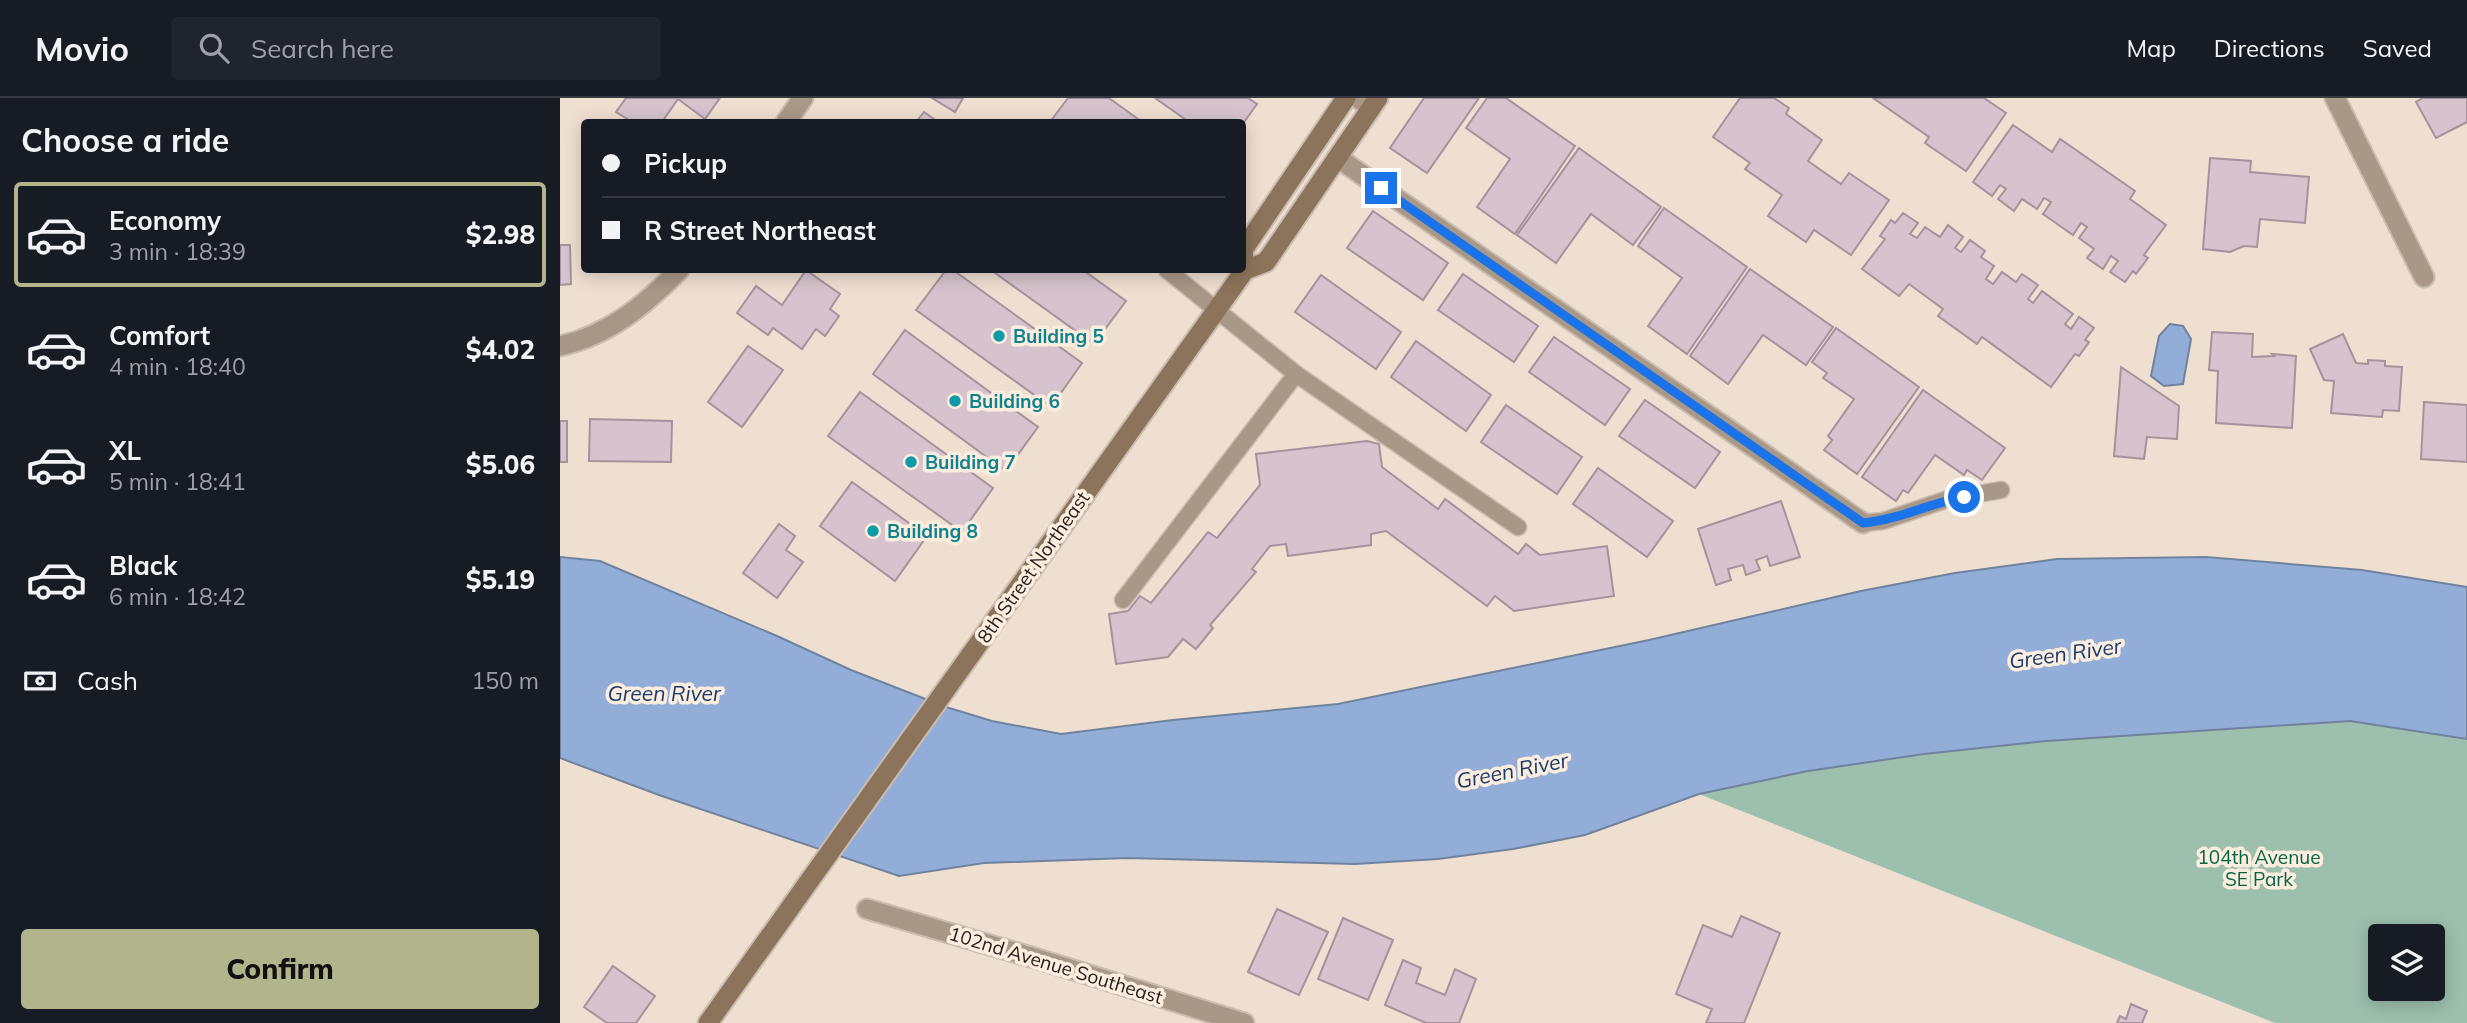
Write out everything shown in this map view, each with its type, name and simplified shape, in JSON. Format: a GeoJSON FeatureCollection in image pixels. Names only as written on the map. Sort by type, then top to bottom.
{"type":"FeatureCollection","features":[{"type":"Feature","properties":{"kind":"main road","name":"8th Street Northeast"},"geometry":{"type":"LineString","coordinates":[[1246,246],[1346,98]]}},
{"type":"Feature","properties":{"kind":"main road","name":"8th Street Northeast"},"geometry":{"type":"LineString","coordinates":[[1246,270],[1266,262],[1338,158],[1369,101]]}},
{"type":"Feature","properties":{"kind":"main road","name":"8th Street Northeast"},"geometry":{"type":"LineString","coordinates":[[708,1023],[1243,273]]}},
{"type":"Feature","properties":{"kind":"street"},"geometry":{"type":"LineString","coordinates":[[788,119],[803,98]]}},
{"type":"Feature","properties":{"kind":"street"},"geometry":{"type":"LineString","coordinates":[[2335,98],[2424,277]]}},
{"type":"Feature","properties":{"kind":"street"},"geometry":{"type":"LineString","coordinates":[[1338,158],[1863,523]]}},
{"type":"Feature","properties":{"kind":"street"},"geometry":{"type":"LineString","coordinates":[[560,346],[586,338],[618,323],[676,273]]}},
{"type":"Feature","properties":{"kind":"street","name":"102nd Avenue Southeast"},"geometry":{"type":"LineString","coordinates":[[867,909],[1244,1023]]}},
{"type":"Feature","properties":{"kind":"lane"},"geometry":{"type":"LineString","coordinates":[[1171,273],[1296,374],[1518,527]]}},
{"type":"Feature","properties":{"kind":"lane"},"geometry":{"type":"LineString","coordinates":[[1124,600],[1296,374]]}},
{"type":"Feature","properties":{"kind":"lane"},"geometry":{"type":"LineString","coordinates":[[1863,523],[1883,521],[1945,500],[2001,490]]}},
{"type":"Feature","properties":{"kind":"green space","name":"104th Avenue SE Park"},"geometry":{"type":"Polygon","coordinates":[[[2350,721],[2467,739],[2467,1023],[2275,1023],[1699,794],[1809,770],[1876,759],[2078,738],[2350,721]]]}},
{"type":"Feature","properties":{"kind":"water"},"geometry":{"type":"Polygon","coordinates":[[[2170,324],[2183,326],[2191,339],[2183,384],[2164,386],[2151,376],[2159,336],[2170,324]]]}},
{"type":"Feature","properties":{"kind":"water","name":"Green River"},"geometry":{"type":"Polygon","coordinates":[[[560,557],[600,561],[851,670],[946,707],[992,721],[1061,734],[1338,704],[1649,640],[1861,591],[1955,573],[2057,559],[2206,557],[2362,570],[2467,587],[2467,739],[2350,721],[2046,741],[1924,754],[1808,771],[1699,794],[1585,835],[1513,849],[1438,859],[1355,864],[1127,858],[984,863],[899,876],[659,795],[560,758],[560,557]]]}},
{"type":"Feature","properties":{"kind":"building"},"geometry":{"type":"Polygon","coordinates":[[[626,98],[720,98],[705,119],[678,99],[664,119],[627,119],[616,112],[626,98]]]}},
{"type":"Feature","properties":{"kind":"building"},"geometry":{"type":"Polygon","coordinates":[[[932,98],[963,98],[955,112],[932,98]]]}},
{"type":"Feature","properties":{"kind":"building"},"geometry":{"type":"Polygon","coordinates":[[[1068,98],[1109,98],[1138,119],[1052,119],[1068,98]]]}},
{"type":"Feature","properties":{"kind":"building"},"geometry":{"type":"Polygon","coordinates":[[[1155,98],[1248,98],[1257,104],[1246,119],[1185,119],[1155,98]]]}},
{"type":"Feature","properties":{"kind":"building"},"geometry":{"type":"Polygon","coordinates":[[[1424,98],[1479,98],[1427,173],[1390,148],[1424,98]]]}},
{"type":"Feature","properties":{"kind":"building"},"geometry":{"type":"Polygon","coordinates":[[[1487,98],[1506,98],[1575,146],[1515,234],[1477,207],[1510,159],[1466,128],[1487,98]]]}},
{"type":"Feature","properties":{"kind":"building"},"geometry":{"type":"Polygon","coordinates":[[[1740,98],[1774,98],[1789,108],[1786,114],[1822,140],[1808,161],[1841,184],[1849,173],[1889,200],[1851,255],[1814,230],[1806,242],[1768,216],[1782,195],[1745,169],[1750,163],[1713,137],[1740,98]]]}},
{"type":"Feature","properties":{"kind":"building"},"geometry":{"type":"Polygon","coordinates":[[[1873,98],[1984,98],[2006,113],[1966,171],[1925,143],[1929,137],[1873,98]]]}},
{"type":"Feature","properties":{"kind":"building"},"geometry":{"type":"Polygon","coordinates":[[[2423,98],[2467,98],[2467,122],[2436,138],[2416,102],[2423,98]]]}},
{"type":"Feature","properties":{"kind":"building"},"geometry":{"type":"Polygon","coordinates":[[[924,112],[934,119],[918,119],[924,112]]]}},
{"type":"Feature","properties":{"kind":"building"},"geometry":{"type":"Polygon","coordinates":[[[2013,125],[2052,152],[2060,139],[2135,191],[2130,199],[2166,225],[2144,255],[2148,258],[2136,274],[2133,271],[2125,282],[2110,272],[2118,261],[2111,256],[2103,269],[2087,258],[2094,249],[2079,238],[2087,227],[2081,223],[2073,235],[2043,214],[2051,202],[2044,198],[2037,209],[2022,199],[2014,211],[1998,199],[2006,189],[2000,185],[1992,196],[1973,182],[2013,125]]]}},
{"type":"Feature","properties":{"kind":"building"},"geometry":{"type":"Polygon","coordinates":[[[1579,148],[1661,207],[1633,245],[1591,214],[1556,263],[1517,235],[1579,148]]]}},
{"type":"Feature","properties":{"kind":"building"},"geometry":{"type":"Polygon","coordinates":[[[2210,158],[2251,161],[2250,172],[2309,177],[2305,223],[2260,219],[2257,247],[2244,246],[2230,252],[2203,249],[2210,158]]]}},
{"type":"Feature","properties":{"kind":"building"},"geometry":{"type":"Polygon","coordinates":[[[1664,208],[1747,267],[1687,354],[1648,326],[1682,278],[1638,246],[1664,208]]]}},
{"type":"Feature","properties":{"kind":"building"},"geometry":{"type":"Polygon","coordinates":[[[1373,211],[1448,263],[1423,300],[1347,248],[1373,211]]]}},
{"type":"Feature","properties":{"kind":"building"},"geometry":{"type":"Polygon","coordinates":[[[1903,213],[1918,223],[1910,234],[1917,238],[1925,227],[1940,237],[1948,225],[1963,237],[1955,248],[1961,252],[1970,240],[1985,251],[1981,257],[1994,266],[1986,279],[1993,284],[2002,272],[2016,282],[2022,274],[2038,285],[2028,299],[2033,303],[2042,291],[2073,314],[2065,324],[2071,329],[2079,317],[2094,328],[2085,340],[2089,342],[2079,356],[2075,354],[2051,387],[1982,337],[1977,344],[1938,316],[1943,309],[1909,284],[1899,296],[1862,269],[1885,239],[1880,236],[1891,220],[1895,223],[1903,213]]]}},
{"type":"Feature","properties":{"kind":"building"},"geometry":{"type":"Polygon","coordinates":[[[560,245],[570,245],[571,284],[560,285],[560,245]]]}},
{"type":"Feature","properties":{"kind":"building"},"geometry":{"type":"Polygon","coordinates":[[[1750,269],[1833,327],[1806,365],[1763,335],[1728,384],[1690,356],[1750,269]]]}},
{"type":"Feature","properties":{"kind":"building"},"geometry":{"type":"Polygon","coordinates":[[[804,273],[810,273],[840,294],[830,309],[839,316],[825,336],[816,329],[802,349],[773,328],[768,335],[737,313],[756,286],[782,305],[804,273]]]}},
{"type":"Feature","properties":{"kind":"building","name":"Building 5"},"geometry":{"type":"Polygon","coordinates":[[[944,273],[957,273],[1082,363],[1051,407],[916,310],[944,273]]]}},
{"type":"Feature","properties":{"kind":"building"},"geometry":{"type":"Polygon","coordinates":[[[995,273],[1087,273],[1126,301],[1094,344],[995,273]]]}},
{"type":"Feature","properties":{"kind":"building"},"geometry":{"type":"Polygon","coordinates":[[[1463,274],[1538,326],[1514,362],[1438,310],[1463,274]]]}},
{"type":"Feature","properties":{"kind":"building"},"geometry":{"type":"Polygon","coordinates":[[[1321,275],[1401,332],[1376,369],[1295,312],[1321,275]]]}},
{"type":"Feature","properties":{"kind":"building"},"geometry":{"type":"Polygon","coordinates":[[[1836,328],[1919,387],[1857,474],[1824,450],[1832,440],[1828,436],[1854,399],[1823,378],[1827,373],[1812,362],[1836,328]]]}},
{"type":"Feature","properties":{"kind":"building","name":"Building 6"},"geometry":{"type":"Polygon","coordinates":[[[905,330],[1038,427],[1006,471],[873,374],[905,330]]]}},
{"type":"Feature","properties":{"kind":"building"},"geometry":{"type":"Polygon","coordinates":[[[2212,332],[2253,334],[2252,357],[2274,356],[2272,354],[2296,356],[2292,428],[2216,423],[2218,371],[2209,370],[2212,332]]]}},
{"type":"Feature","properties":{"kind":"building"},"geometry":{"type":"Polygon","coordinates":[[[2343,334],[2356,363],[2368,364],[2368,360],[2385,361],[2385,366],[2402,367],[2399,411],[2383,410],[2382,417],[2331,413],[2334,381],[2324,380],[2310,349],[2343,334]]]}},
{"type":"Feature","properties":{"kind":"building"},"geometry":{"type":"Polygon","coordinates":[[[1554,337],[1630,389],[1605,425],[1529,372],[1554,337]]]}},
{"type":"Feature","properties":{"kind":"building"},"geometry":{"type":"Polygon","coordinates":[[[1416,341],[1491,395],[1466,431],[1391,377],[1416,341]]]}},
{"type":"Feature","properties":{"kind":"building"},"geometry":{"type":"Polygon","coordinates":[[[748,346],[783,370],[742,427],[708,402],[748,346]]]}},
{"type":"Feature","properties":{"kind":"building"},"geometry":{"type":"Polygon","coordinates":[[[2121,367],[2179,406],[2177,439],[2147,437],[2144,459],[2114,456],[2121,367]]]}},
{"type":"Feature","properties":{"kind":"building"},"geometry":{"type":"Polygon","coordinates":[[[1923,390],[2005,448],[1982,480],[1967,470],[1964,475],[1935,455],[1908,493],[1903,490],[1896,501],[1862,477],[1923,390]]]}},
{"type":"Feature","properties":{"kind":"building","name":"Building 7"},"geometry":{"type":"Polygon","coordinates":[[[860,392],[993,488],[962,532],[828,436],[860,392]]]}},
{"type":"Feature","properties":{"kind":"building"},"geometry":{"type":"Polygon","coordinates":[[[1645,400],[1720,452],[1695,488],[1619,436],[1645,400]]]}},
{"type":"Feature","properties":{"kind":"building"},"geometry":{"type":"Polygon","coordinates":[[[2424,402],[2467,405],[2467,462],[2421,459],[2424,402]]]}},
{"type":"Feature","properties":{"kind":"building"},"geometry":{"type":"Polygon","coordinates":[[[1506,405],[1582,457],[1557,494],[1481,442],[1506,405]]]}},
{"type":"Feature","properties":{"kind":"building"},"geometry":{"type":"Polygon","coordinates":[[[590,419],[672,421],[671,462],[589,461],[590,419]]]}},
{"type":"Feature","properties":{"kind":"building"},"geometry":{"type":"Polygon","coordinates":[[[560,421],[567,421],[567,462],[560,462],[560,421]]]}},
{"type":"Feature","properties":{"kind":"building"},"geometry":{"type":"Polygon","coordinates":[[[1367,441],[1379,444],[1382,467],[1438,509],[1445,499],[1518,554],[1526,544],[1540,555],[1607,546],[1614,596],[1514,611],[1495,596],[1487,606],[1386,531],[1371,534],[1371,545],[1288,556],[1286,544],[1270,546],[1252,569],[1256,572],[1210,625],[1213,628],[1196,649],[1183,639],[1168,657],[1116,664],[1109,614],[1128,611],[1140,596],[1151,603],[1208,532],[1217,538],[1260,485],[1256,454],[1367,441]]]}},
{"type":"Feature","properties":{"kind":"building"},"geometry":{"type":"Polygon","coordinates":[[[1598,468],[1673,521],[1647,557],[1573,504],[1598,468]]]}},
{"type":"Feature","properties":{"kind":"building","name":"Building 8"},"geometry":{"type":"Polygon","coordinates":[[[852,482],[927,536],[895,581],[820,526],[852,482]]]}},
{"type":"Feature","properties":{"kind":"building"},"geometry":{"type":"Polygon","coordinates":[[[1781,501],[1800,557],[1770,566],[1767,556],[1756,560],[1760,570],[1746,575],[1743,565],[1728,569],[1731,580],[1716,585],[1698,529],[1781,501]]]}},
{"type":"Feature","properties":{"kind":"building"},"geometry":{"type":"Polygon","coordinates":[[[779,524],[795,536],[786,550],[803,562],[777,598],[743,573],[779,524]]]}},
{"type":"Feature","properties":{"kind":"building"},"geometry":{"type":"Polygon","coordinates":[[[1277,909],[1328,932],[1299,995],[1248,972],[1277,909]]]}},
{"type":"Feature","properties":{"kind":"building"},"geometry":{"type":"Polygon","coordinates":[[[1741,916],[1780,933],[1744,1023],[1706,1023],[1712,1009],[1676,994],[1703,925],[1732,937],[1741,916]]]}},
{"type":"Feature","properties":{"kind":"building"},"geometry":{"type":"Polygon","coordinates":[[[1343,918],[1393,940],[1368,1000],[1318,979],[1343,918]]]}},
{"type":"Feature","properties":{"kind":"building"},"geometry":{"type":"Polygon","coordinates":[[[1403,960],[1421,968],[1416,983],[1445,995],[1455,969],[1476,979],[1459,1023],[1426,1023],[1385,1005],[1403,960]]]}},
{"type":"Feature","properties":{"kind":"building"},"geometry":{"type":"Polygon","coordinates":[[[613,966],[655,996],[636,1023],[607,1023],[584,1007],[613,966]]]}},
{"type":"Feature","properties":{"kind":"building"},"geometry":{"type":"Polygon","coordinates":[[[2131,1004],[2147,1011],[2142,1023],[2117,1023],[2120,1016],[2126,1019],[2131,1004]]]}},
{"type":"Feature","properties":{"kind":"place","name":"Building 5"},"geometry":{"type":"Point","coordinates":[999,336]}},
{"type":"Feature","properties":{"kind":"place","name":"Building 6"},"geometry":{"type":"Point","coordinates":[955,401]}},
{"type":"Feature","properties":{"kind":"place","name":"Building 7"},"geometry":{"type":"Point","coordinates":[911,462]}},
{"type":"Feature","properties":{"kind":"place","name":"Building 8"},"geometry":{"type":"Point","coordinates":[873,531]}},
{"type":"Feature","properties":{"kind":"route"},"geometry":{"type":"LineString","coordinates":[[1381,188],[1863,523],[1883,521],[1910,510],[1964,497]]}}]}
